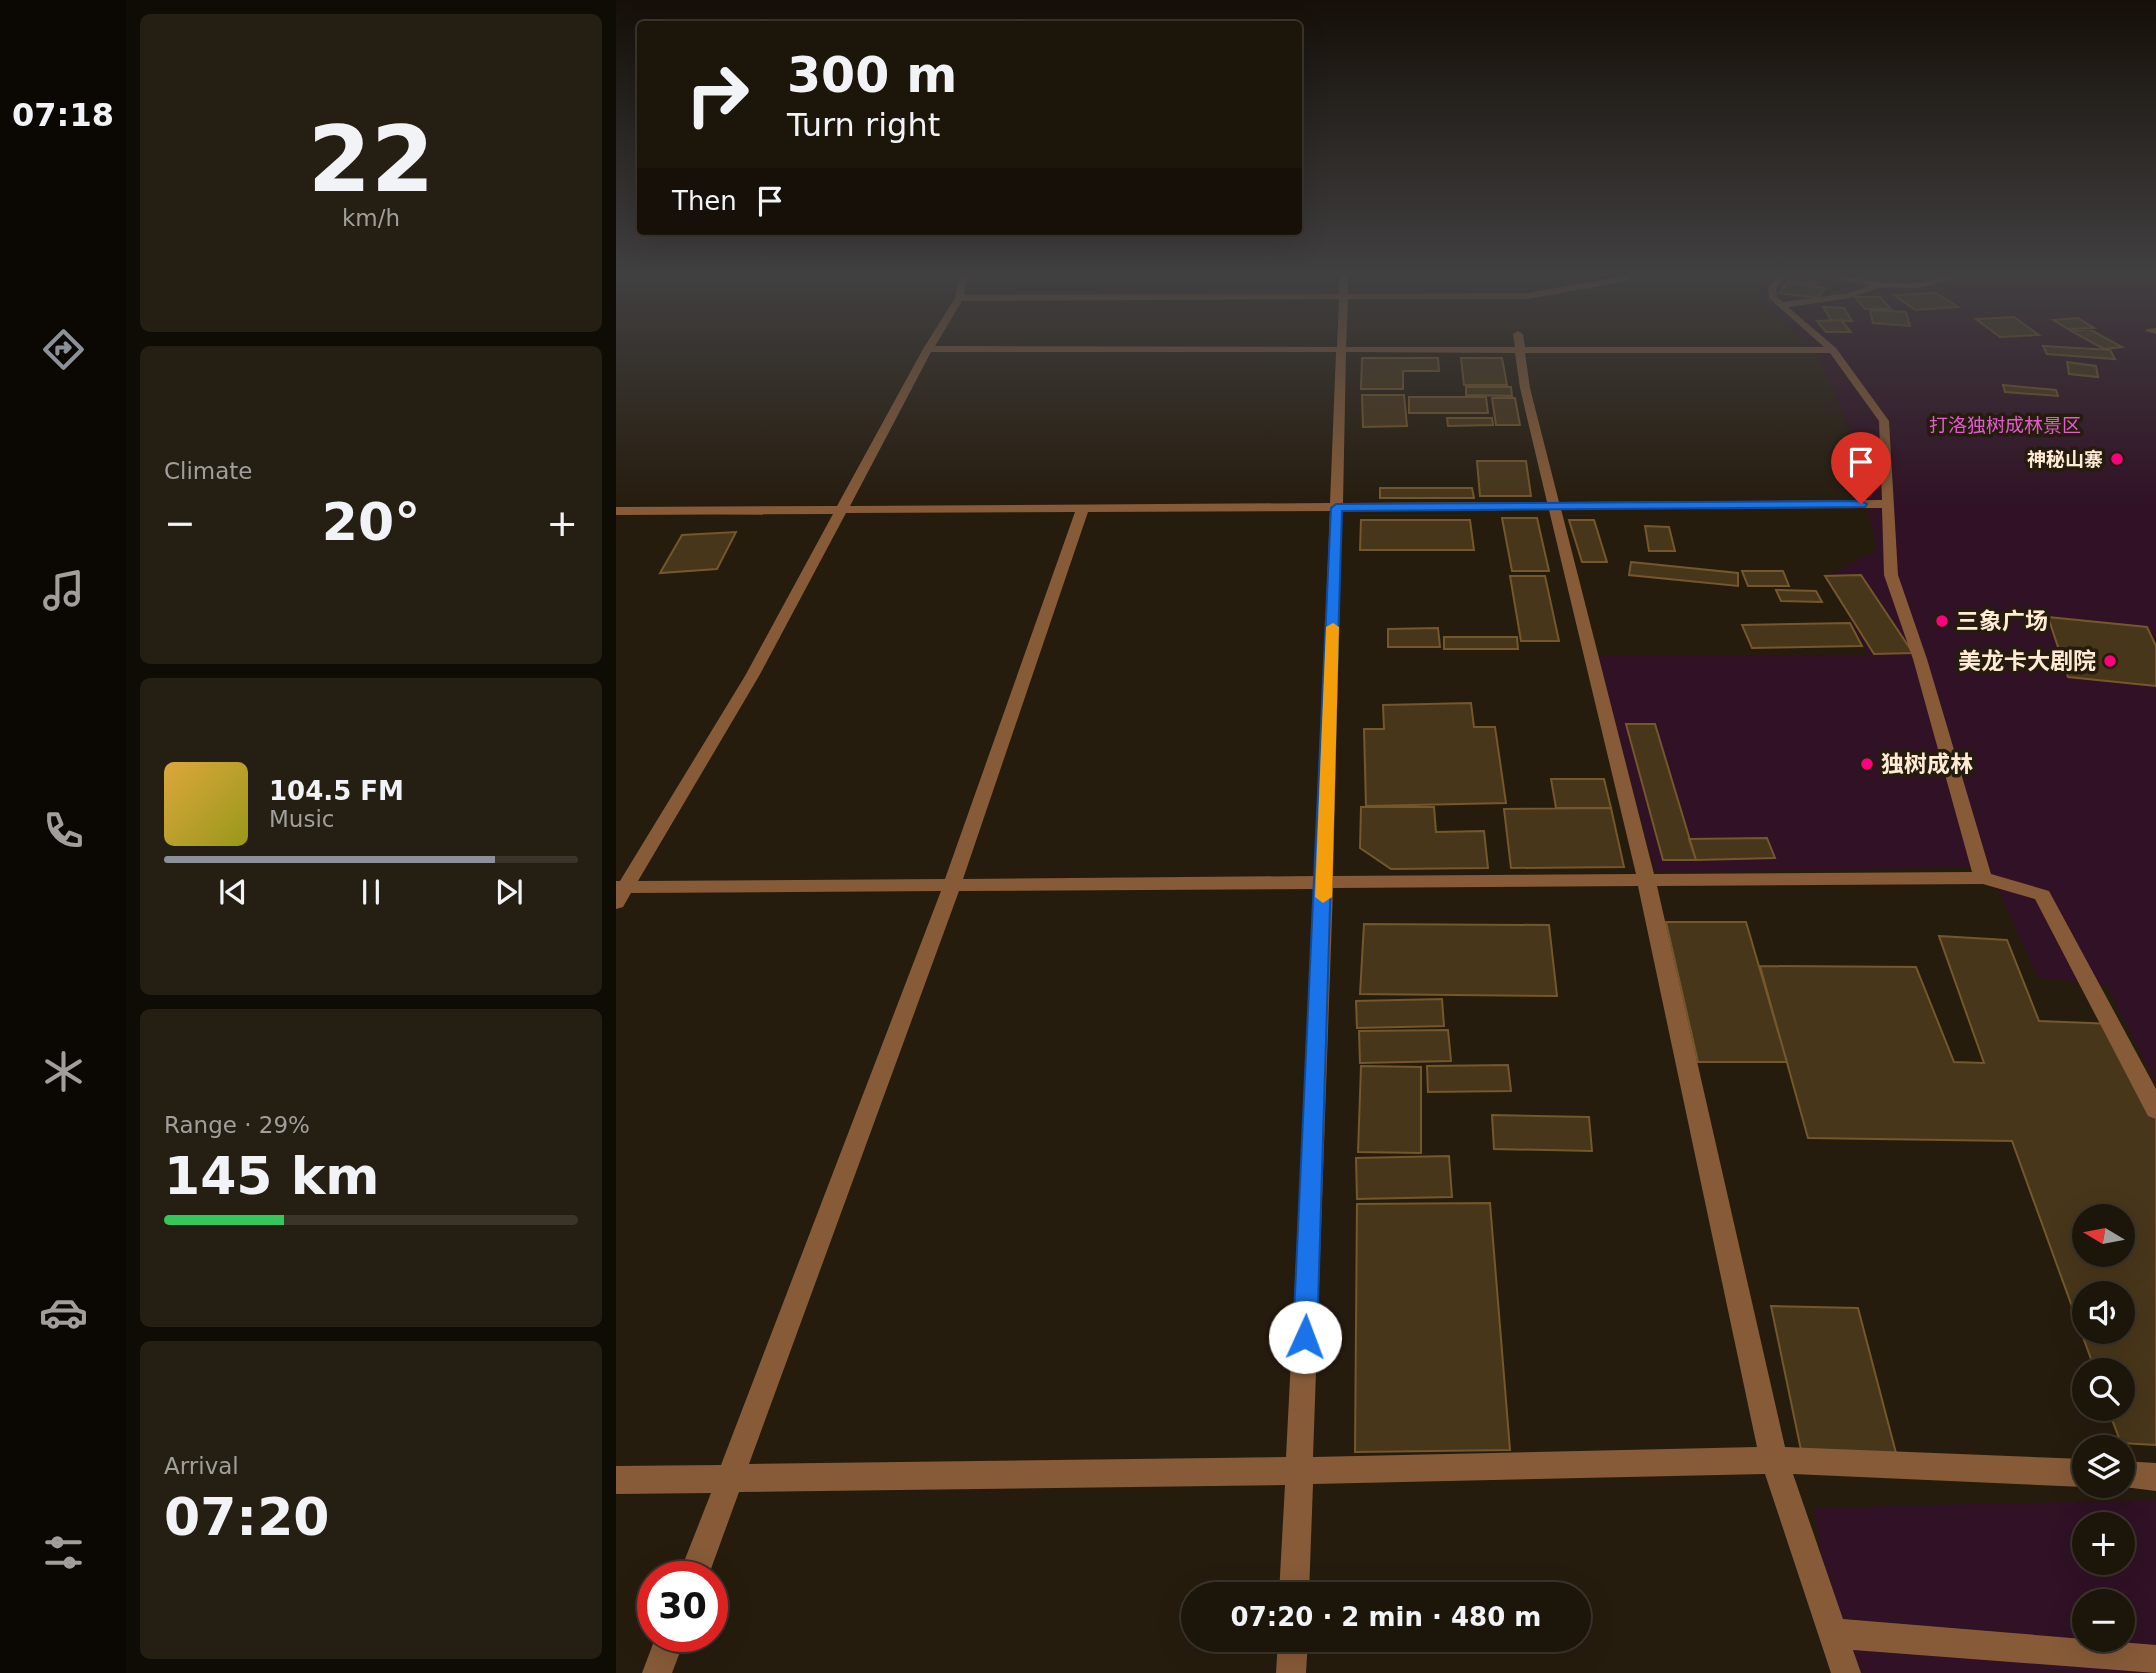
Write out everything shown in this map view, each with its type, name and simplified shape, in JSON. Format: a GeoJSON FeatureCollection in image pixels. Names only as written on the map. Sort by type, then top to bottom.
{"type":"FeatureCollection","features":[{"type":"Feature","properties":{"kind":"street"},"geometry":{"type":"LineString","coordinates":[[619,892],[752,676],[927,351]]}},
{"type":"Feature","properties":{"kind":"street"},"geometry":{"type":"LineString","coordinates":[[1294,1582],[1343,351]]}},
{"type":"Feature","properties":{"kind":"street"},"geometry":{"type":"LineString","coordinates":[[1521,351],[1525,388],[1646,880],[1774,1460],[1846,1673]]}},
{"type":"Feature","properties":{"kind":"street"},"geometry":{"type":"LineString","coordinates":[[1834,351],[1884,421],[1891,575],[1920,659],[1983,878]]}},
{"type":"Feature","properties":{"kind":"street"},"geometry":{"type":"LineString","coordinates":[[616,511],[1889,504]]}},
{"type":"Feature","properties":{"kind":"street"},"geometry":{"type":"LineString","coordinates":[[699,1561],[952,885],[1083,508]]}},
{"type":"Feature","properties":{"kind":"street"},"geometry":{"type":"LineString","coordinates":[[619,892],[952,885],[1983,878],[2042,895],[2156,1110]]}},
{"type":"Feature","properties":{"kind":"street"},"geometry":{"type":"LineString","coordinates":[[616,1480],[1299,1471],[1774,1460],[2072,1473]]}},
{"type":"Feature","properties":{"kind":"street"},"geometry":{"type":"LineString","coordinates":[[2135,1476],[2156,1477]]}},
{"type":"Feature","properties":{"kind":"street"},"geometry":{"type":"LineString","coordinates":[[1833,1633],[2156,1660]]}},
{"type":"Feature","properties":{"kind":"street"},"geometry":{"type":"LineString","coordinates":[[657,1673],[665,1652]]}},
{"type":"Feature","properties":{"kind":"street"},"geometry":{"type":"LineString","coordinates":[[1291,1673],[1292,1652]]}},
{"type":"Feature","properties":{"kind":"green space","name":"打洛独树成林景区"},"geometry":{"type":"Polygon","coordinates":[[[1814,351],[2156,351],[2156,1083],[2106,985],[2038,978],[1988,867],[1655,872],[1598,656],[1869,655],[1828,577],[1877,549],[1852,435],[1814,351]]]}},
{"type":"Feature","properties":{"kind":"green space"},"geometry":{"type":"Polygon","coordinates":[[[2156,1500],[2156,1673],[1839,1673],[1814,1508],[2156,1500]]]}},
{"type":"Feature","properties":{"kind":"building"},"geometry":{"type":"Polygon","coordinates":[[[2046,351],[2111,351],[2115,359],[2047,354],[2046,351]]]}},
{"type":"Feature","properties":{"kind":"building"},"geometry":{"type":"Polygon","coordinates":[[[1362,358],[1438,358],[1439,371],[1403,371],[1403,389],[1361,389],[1362,358]]]}},
{"type":"Feature","properties":{"kind":"building"},"geometry":{"type":"Polygon","coordinates":[[[1461,358],[1502,358],[1507,385],[1464,385],[1461,358]]]}},
{"type":"Feature","properties":{"kind":"building"},"geometry":{"type":"Polygon","coordinates":[[[2067,362],[2096,366],[2098,377],[2069,374],[2067,362]]]}},
{"type":"Feature","properties":{"kind":"building"},"geometry":{"type":"Polygon","coordinates":[[[2003,385],[2056,390],[2058,396],[2005,392],[2003,385]]]}},
{"type":"Feature","properties":{"kind":"building"},"geometry":{"type":"Polygon","coordinates":[[[1466,387],[1511,387],[1512,396],[1466,395],[1466,387]]]}},
{"type":"Feature","properties":{"kind":"building"},"geometry":{"type":"Polygon","coordinates":[[[1362,395],[1404,395],[1407,426],[1363,427],[1362,395]]]}},
{"type":"Feature","properties":{"kind":"building"},"geometry":{"type":"Polygon","coordinates":[[[1409,397],[1486,397],[1488,413],[1409,413],[1409,397]]]}},
{"type":"Feature","properties":{"kind":"building"},"geometry":{"type":"Polygon","coordinates":[[[1492,398],[1515,398],[1520,425],[1496,425],[1492,398]]]}},
{"type":"Feature","properties":{"kind":"building"},"geometry":{"type":"Polygon","coordinates":[[[1447,418],[1492,418],[1493,425],[1448,426],[1447,418]]]}},
{"type":"Feature","properties":{"kind":"building"},"geometry":{"type":"Polygon","coordinates":[[[1477,461],[1526,461],[1531,496],[1480,496],[1477,461]]]}},
{"type":"Feature","properties":{"kind":"building"},"geometry":{"type":"Polygon","coordinates":[[[1380,488],[1472,488],[1474,498],[1380,498],[1380,488]]]}},
{"type":"Feature","properties":{"kind":"building"},"geometry":{"type":"Polygon","coordinates":[[[1502,518],[1537,518],[1549,571],[1512,571],[1502,518]]]}},
{"type":"Feature","properties":{"kind":"building"},"geometry":{"type":"Polygon","coordinates":[[[1361,520],[1470,520],[1474,550],[1360,550],[1361,520]]]}},
{"type":"Feature","properties":{"kind":"building"},"geometry":{"type":"Polygon","coordinates":[[[1569,520],[1594,520],[1607,562],[1582,562],[1569,520]]]}},
{"type":"Feature","properties":{"kind":"building"},"geometry":{"type":"Polygon","coordinates":[[[1645,526],[1669,527],[1675,551],[1649,551],[1645,526]]]}},
{"type":"Feature","properties":{"kind":"building"},"geometry":{"type":"Polygon","coordinates":[[[736,532],[717,569],[660,573],[682,535],[736,532]]]}},
{"type":"Feature","properties":{"kind":"building"},"geometry":{"type":"Polygon","coordinates":[[[1631,562],[1738,573],[1738,586],[1629,575],[1631,562]]]}},
{"type":"Feature","properties":{"kind":"building"},"geometry":{"type":"Polygon","coordinates":[[[1742,571],[1783,571],[1789,586],[1748,586],[1742,571]]]}},
{"type":"Feature","properties":{"kind":"building"},"geometry":{"type":"Polygon","coordinates":[[[1861,575],[1913,653],[1874,654],[1825,576],[1861,575]]]}},
{"type":"Feature","properties":{"kind":"building"},"geometry":{"type":"Polygon","coordinates":[[[1510,576],[1545,576],[1559,641],[1521,641],[1510,576]]]}},
{"type":"Feature","properties":{"kind":"building"},"geometry":{"type":"Polygon","coordinates":[[[1776,590],[1816,591],[1822,602],[1781,601],[1776,590]]]}},
{"type":"Feature","properties":{"kind":"building","name":"美龙卡大剧院"},"geometry":{"type":"Polygon","coordinates":[[[2048,617],[2147,627],[2156,646],[2156,686],[2068,677],[2048,617]]]}},
{"type":"Feature","properties":{"kind":"building"},"geometry":{"type":"Polygon","coordinates":[[[1850,623],[1862,646],[1752,648],[1742,625],[1850,623]]]}},
{"type":"Feature","properties":{"kind":"building"},"geometry":{"type":"Polygon","coordinates":[[[1438,628],[1440,647],[1388,647],[1388,629],[1438,628]]]}},
{"type":"Feature","properties":{"kind":"building"},"geometry":{"type":"Polygon","coordinates":[[[1444,637],[1517,637],[1518,649],[1444,649],[1444,637]]]}},
{"type":"Feature","properties":{"kind":"building"},"geometry":{"type":"Polygon","coordinates":[[[1471,703],[1474,727],[1495,727],[1506,803],[1366,806],[1364,729],[1384,729],[1383,705],[1471,703]]]}},
{"type":"Feature","properties":{"kind":"building"},"geometry":{"type":"Polygon","coordinates":[[[1626,724],[1655,724],[1696,860],[1663,860],[1626,724]]]}},
{"type":"Feature","properties":{"kind":"building"},"geometry":{"type":"Polygon","coordinates":[[[1551,779],[1604,779],[1611,808],[1556,808],[1551,779]]]}},
{"type":"Feature","properties":{"kind":"building"},"geometry":{"type":"Polygon","coordinates":[[[1361,807],[1434,807],[1436,832],[1484,831],[1488,868],[1391,869],[1360,848],[1361,807]]]}},
{"type":"Feature","properties":{"kind":"building"},"geometry":{"type":"Polygon","coordinates":[[[1611,808],[1624,867],[1511,868],[1504,809],[1611,808]]]}},
{"type":"Feature","properties":{"kind":"building"},"geometry":{"type":"Polygon","coordinates":[[[1767,838],[1775,858],[1696,860],[1689,839],[1767,838]]]}},
{"type":"Feature","properties":{"kind":"building"},"geometry":{"type":"Polygon","coordinates":[[[1666,922],[1746,922],[1787,1062],[1698,1062],[1666,922]]]}},
{"type":"Feature","properties":{"kind":"building"},"geometry":{"type":"Polygon","coordinates":[[[1364,924],[1549,925],[1557,996],[1360,994],[1364,924]]]}},
{"type":"Feature","properties":{"kind":"building"},"geometry":{"type":"Polygon","coordinates":[[[1939,936],[2007,940],[2039,1021],[2115,1024],[2156,1112],[2156,1445],[2135,1444],[2135,1435],[2118,1435],[2113,1421],[2135,1421],[2135,1358],[2091,1358],[2086,1344],[2135,1344],[2135,1281],[2072,1281],[2072,1307],[2012,1141],[1808,1138],[1760,966],[1916,967],[1954,1062],[1984,1063],[1939,936]]]}},
{"type":"Feature","properties":{"kind":"building"},"geometry":{"type":"Polygon","coordinates":[[[1442,999],[1444,1026],[1357,1028],[1356,1001],[1442,999]]]}},
{"type":"Feature","properties":{"kind":"building"},"geometry":{"type":"Polygon","coordinates":[[[1448,1030],[1451,1061],[1360,1063],[1359,1031],[1448,1030]]]}},
{"type":"Feature","properties":{"kind":"building"},"geometry":{"type":"Polygon","coordinates":[[[1508,1065],[1511,1091],[1428,1092],[1427,1066],[1508,1065]]]}},
{"type":"Feature","properties":{"kind":"building"},"geometry":{"type":"Polygon","coordinates":[[[1361,1066],[1421,1067],[1421,1153],[1358,1152],[1361,1066]]]}},
{"type":"Feature","properties":{"kind":"building"},"geometry":{"type":"Polygon","coordinates":[[[1492,1115],[1589,1117],[1592,1151],[1494,1149],[1492,1115]]]}},
{"type":"Feature","properties":{"kind":"building"},"geometry":{"type":"Polygon","coordinates":[[[1449,1156],[1452,1197],[1357,1199],[1356,1158],[1449,1156]]]}},
{"type":"Feature","properties":{"kind":"building"},"geometry":{"type":"Polygon","coordinates":[[[1490,1203],[1510,1450],[1355,1452],[1357,1204],[1490,1203]]]}},
{"type":"Feature","properties":{"kind":"building"},"geometry":{"type":"Polygon","coordinates":[[[1771,1306],[1858,1308],[1896,1453],[1801,1450],[1771,1306]]]}},
{"type":"Feature","properties":{"kind":"slow traffic"},"geometry":{"type":"LineString","coordinates":[[1323,897],[1333,627]]}},
{"type":"Feature","properties":{"kind":"place","name":"神秘山寨"},"geometry":{"type":"Point","coordinates":[2117,459]}},
{"type":"Feature","properties":{"kind":"place","name":"三象广场"},"geometry":{"type":"Point","coordinates":[1942,621]}},
{"type":"Feature","properties":{"kind":"place","name":"美龙卡大剧院"},"geometry":{"type":"Point","coordinates":[2110,661]}},
{"type":"Feature","properties":{"kind":"place","name":"独树成林"},"geometry":{"type":"Point","coordinates":[1867,764]}},
{"type":"Feature","properties":{"kind":"route"},"geometry":{"type":"LineString","coordinates":[[1305,1337],[1336,508],[1861,504]]}}]}
